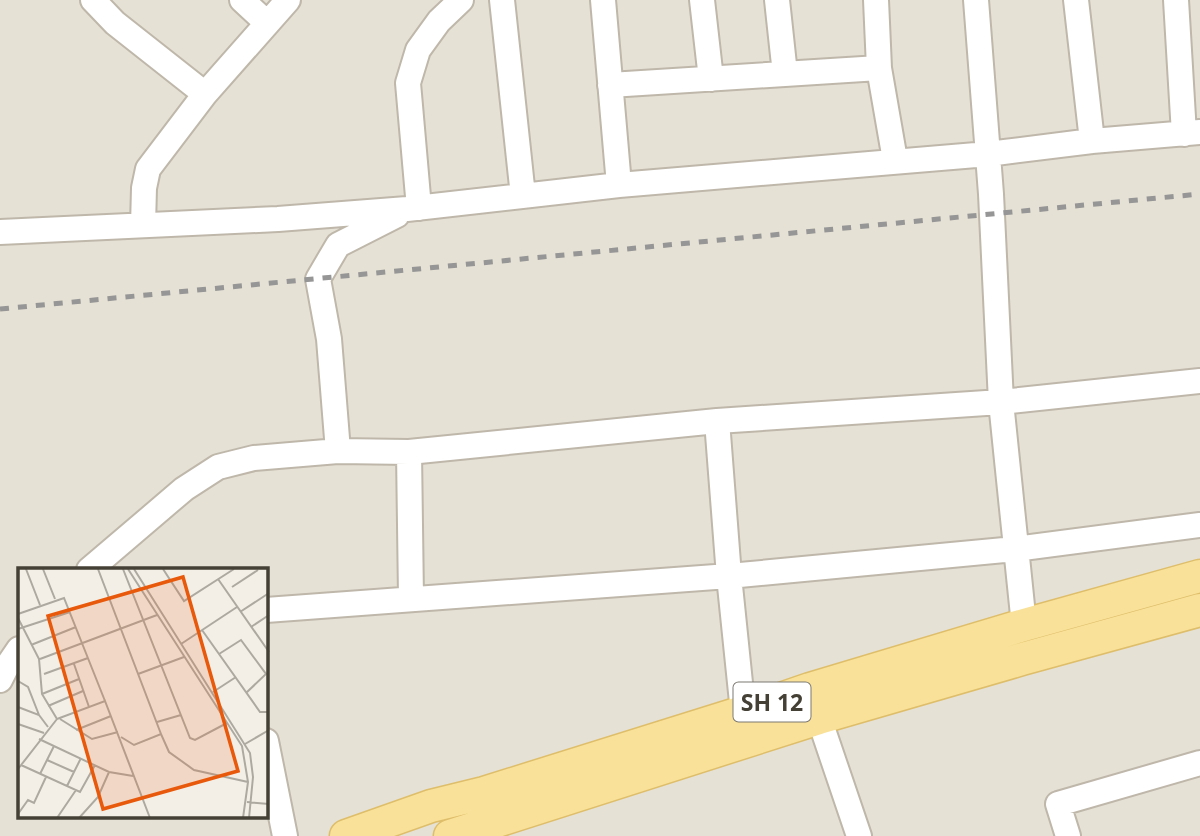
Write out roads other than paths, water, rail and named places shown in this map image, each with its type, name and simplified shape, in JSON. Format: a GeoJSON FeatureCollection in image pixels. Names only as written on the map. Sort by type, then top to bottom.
{"type":"FeatureCollection","features":[{"type":"Feature","properties":{"kind":"main road","name":"SH 12"},"geometry":{"type":"LineString","coordinates":[[346,836],[431,806],[484,793],[810,689],[1200,576]]}},
{"type":"Feature","properties":{"kind":"main road","name":"SH 12"},"geometry":{"type":"LineString","coordinates":[[450,836],[494,829],[819,718],[1200,610]]}},
{"type":"Feature","properties":{"kind":"street"},"geometry":{"type":"LineString","coordinates":[[93,0],[115,23],[205,94]]}},
{"type":"Feature","properties":{"kind":"street"},"geometry":{"type":"LineString","coordinates":[[242,0],[267,23]]}},
{"type":"Feature","properties":{"kind":"street"},"geometry":{"type":"LineString","coordinates":[[143,225],[146,179],[205,94],[288,0]]}},
{"type":"Feature","properties":{"kind":"street"},"geometry":{"type":"LineString","coordinates":[[413,209],[408,83],[418,50],[439,21],[461,0]]}},
{"type":"Feature","properties":{"kind":"street"},"geometry":{"type":"LineString","coordinates":[[502,0],[523,196]]}},
{"type":"Feature","properties":{"kind":"street"},"geometry":{"type":"LineString","coordinates":[[603,0],[619,185]]}},
{"type":"Feature","properties":{"kind":"street"},"geometry":{"type":"LineString","coordinates":[[702,0],[711,79]]}},
{"type":"Feature","properties":{"kind":"street"},"geometry":{"type":"LineString","coordinates":[[777,0],[785,74]]}},
{"type":"Feature","properties":{"kind":"street"},"geometry":{"type":"LineString","coordinates":[[876,0],[879,68],[895,160]]}},
{"type":"Feature","properties":{"kind":"street"},"geometry":{"type":"LineString","coordinates":[[976,0],[988,154],[1001,402],[1024,625]]}},
{"type":"Feature","properties":{"kind":"street"},"geometry":{"type":"LineString","coordinates":[[1076,0],[1092,141]]}},
{"type":"Feature","properties":{"kind":"street"},"geometry":{"type":"LineString","coordinates":[[0,232],[278,219],[413,209],[619,185],[988,154],[1092,141],[1192,133],[1176,0]]}},
{"type":"Feature","properties":{"kind":"street"},"geometry":{"type":"LineString","coordinates":[[610,85],[879,68]]}},
{"type":"Feature","properties":{"kind":"street"},"geometry":{"type":"LineString","coordinates":[[338,451],[329,339],[318,279],[338,246],[413,209]]}},
{"type":"Feature","properties":{"kind":"street"},"geometry":{"type":"LineString","coordinates":[[91,568],[184,489],[218,467],[254,458],[338,451],[409,452],[717,421],[1001,402],[1200,381]]}},
{"type":"Feature","properties":{"kind":"street"},"geometry":{"type":"LineString","coordinates":[[717,421],[743,712]]}},
{"type":"Feature","properties":{"kind":"street"},"geometry":{"type":"LineString","coordinates":[[409,452],[411,598]]}},
{"type":"Feature","properties":{"kind":"street"},"geometry":{"type":"LineString","coordinates":[[268,610],[729,576],[1015,549],[1200,525]]}},
{"type":"Feature","properties":{"kind":"street"},"geometry":{"type":"LineString","coordinates":[[0,680],[18,650]]}},
{"type":"Feature","properties":{"kind":"street"},"geometry":{"type":"LineString","coordinates":[[819,718],[859,836]]}},
{"type":"Feature","properties":{"kind":"street"},"geometry":{"type":"LineString","coordinates":[[268,751],[285,836]]}},
{"type":"Feature","properties":{"kind":"street"},"geometry":{"type":"LineString","coordinates":[[1068,836],[1058,804],[1200,762]]}},
{"type":"Feature","properties":{"kind":"railway"},"geometry":{"type":"LineString","coordinates":[[0,309],[1200,194]]}}]}
